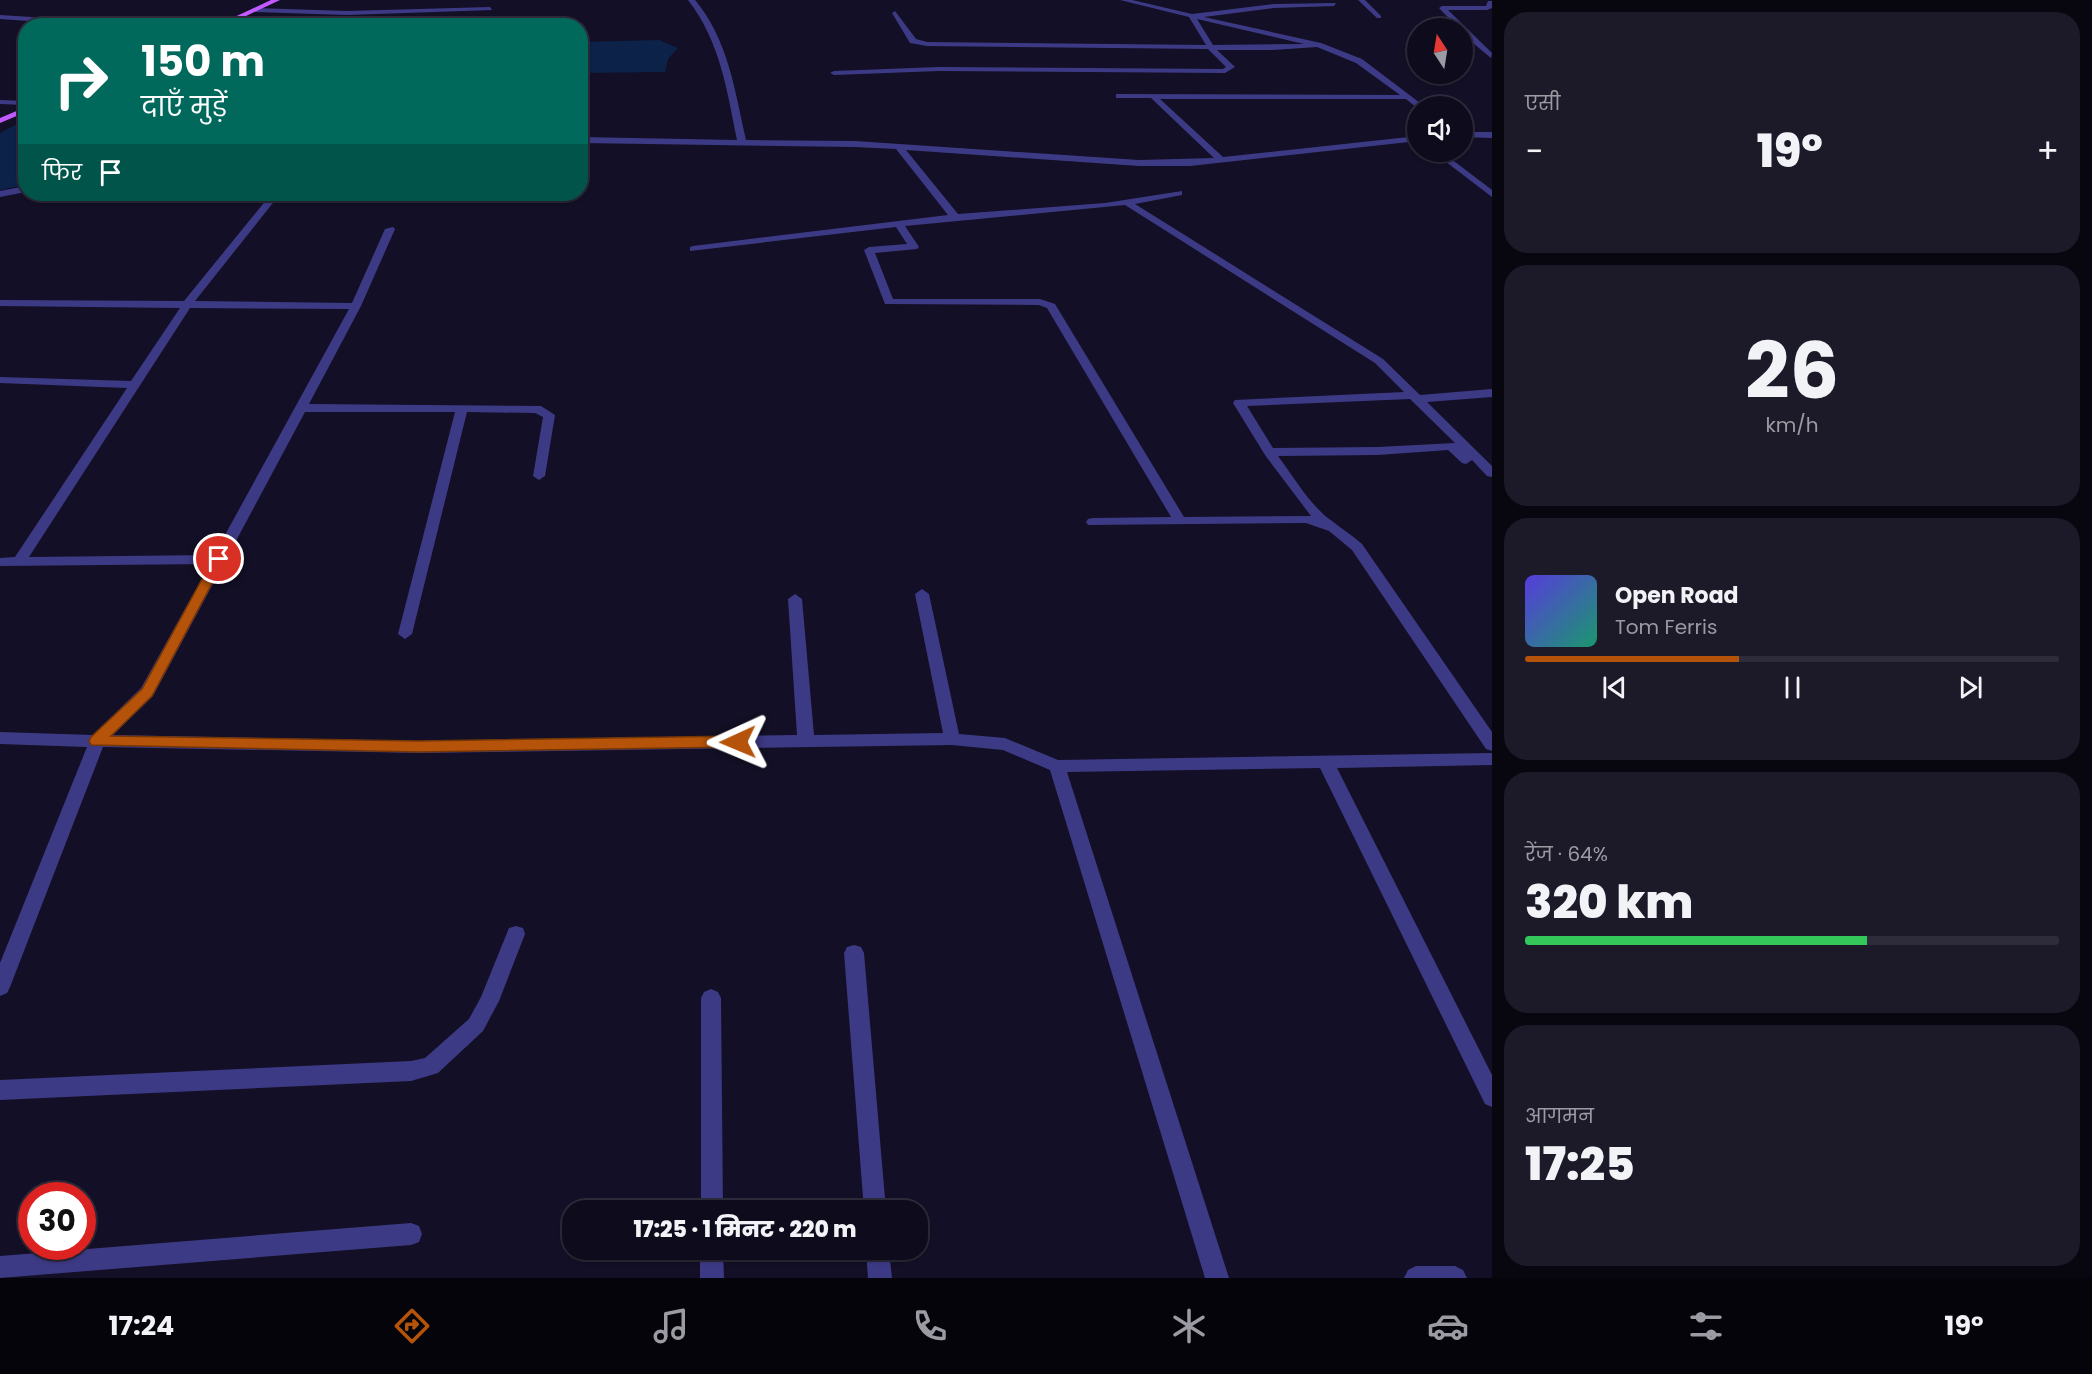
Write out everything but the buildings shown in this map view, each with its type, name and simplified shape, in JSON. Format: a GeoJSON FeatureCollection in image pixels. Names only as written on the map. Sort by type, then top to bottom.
{"type":"FeatureCollection","features":[{"type":"Feature","properties":{"kind":"main road"},"geometry":{"type":"LineString","coordinates":[[236,18],[277,0]]}},
{"type":"Feature","properties":{"kind":"main road"},"geometry":{"type":"LineString","coordinates":[[0,120],[18,112]]}},
{"type":"Feature","properties":{"kind":"street"},"geometry":{"type":"LineString","coordinates":[[692,0],[704,12],[715,36],[731,90],[742,142]]}},
{"type":"Feature","properties":{"kind":"street"},"geometry":{"type":"LineString","coordinates":[[1123,0],[1318,45],[1359,61],[1407,97]]}},
{"type":"Feature","properties":{"kind":"street"},"geometry":{"type":"LineString","coordinates":[[1361,0],[1379,17]]}},
{"type":"Feature","properties":{"kind":"street"},"geometry":{"type":"LineString","coordinates":[[1452,18],[1442,8],[1486,8],[1491,6],[1490,2]]}},
{"type":"Feature","properties":{"kind":"street"},"geometry":{"type":"LineString","coordinates":[[1192,16],[1274,6],[1334,4]]}},
{"type":"Feature","properties":{"kind":"street"},"geometry":{"type":"LineString","coordinates":[[255,10],[347,13],[490,9]]}},
{"type":"Feature","properties":{"kind":"street"},"geometry":{"type":"LineString","coordinates":[[895,13],[913,41],[927,44],[1211,48],[1318,45]]}},
{"type":"Feature","properties":{"kind":"street"},"geometry":{"type":"LineString","coordinates":[[834,73],[939,69],[1225,71],[1230,68],[1211,48],[1192,16]]}},
{"type":"Feature","properties":{"kind":"street"},"geometry":{"type":"LineString","coordinates":[[0,17],[18,18]]}},
{"type":"Feature","properties":{"kind":"street"},"geometry":{"type":"LineString","coordinates":[[1473,40],[1482,40]]}},
{"type":"Feature","properties":{"kind":"street"},"geometry":{"type":"LineString","coordinates":[[1473,41],[1491,56]]}},
{"type":"Feature","properties":{"kind":"street"},"geometry":{"type":"LineString","coordinates":[[1179,47],[1188,55]]}},
{"type":"Feature","properties":{"kind":"street"},"geometry":{"type":"LineString","coordinates":[[1196,63],[1204,71]]}},
{"type":"Feature","properties":{"kind":"street"},"geometry":{"type":"LineString","coordinates":[[1119,96],[1407,97]]}},
{"type":"Feature","properties":{"kind":"street"},"geometry":{"type":"LineString","coordinates":[[1153,96],[1220,159]]}},
{"type":"Feature","properties":{"kind":"street"},"geometry":{"type":"LineString","coordinates":[[0,102],[18,103]]}},
{"type":"Feature","properties":{"kind":"street"},"geometry":{"type":"LineString","coordinates":[[1473,134],[1492,135]]}},
{"type":"Feature","properties":{"kind":"street"},"geometry":{"type":"LineString","coordinates":[[588,140],[899,147],[1089,162],[1190,163],[1407,139]]}},
{"type":"Feature","properties":{"kind":"street"},"geometry":{"type":"LineString","coordinates":[[899,147],[955,218]]}},
{"type":"Feature","properties":{"kind":"street"},"geometry":{"type":"LineString","coordinates":[[1450,162],[1492,194]]}},
{"type":"Feature","properties":{"kind":"street"},"geometry":{"type":"LineString","coordinates":[[0,194],[18,191]]}},
{"type":"Feature","properties":{"kind":"street"},"geometry":{"type":"LineString","coordinates":[[693,249],[955,218],[1048,212],[1179,193]]}},
{"type":"Feature","properties":{"kind":"street"},"geometry":{"type":"LineString","coordinates":[[19,562],[188,303],[270,201]]}},
{"type":"Feature","properties":{"kind":"street"},"geometry":{"type":"LineString","coordinates":[[1126,202],[1379,361],[1487,462],[1492,472]]}},
{"type":"Feature","properties":{"kind":"street"},"geometry":{"type":"LineString","coordinates":[[900,225],[914,247],[869,250],[889,302],[1040,302],[1051,306],[1180,521]]}},
{"type":"Feature","properties":{"kind":"street"},"geometry":{"type":"LineString","coordinates":[[0,987],[97,741],[147,692],[356,306],[390,228]]}},
{"type":"Feature","properties":{"kind":"street"},"geometry":{"type":"LineString","coordinates":[[0,303],[356,306]]}},
{"type":"Feature","properties":{"kind":"street"},"geometry":{"type":"LineString","coordinates":[[0,380],[134,385]]}},
{"type":"Feature","properties":{"kind":"street"},"geometry":{"type":"LineString","coordinates":[[1325,522],[1307,504],[1269,452],[1239,403],[1492,393]]}},
{"type":"Feature","properties":{"kind":"street"},"geometry":{"type":"LineString","coordinates":[[301,408],[544,410],[549,415],[538,476]]}},
{"type":"Feature","properties":{"kind":"street"},"geometry":{"type":"LineString","coordinates":[[405,634],[462,408]]}},
{"type":"Feature","properties":{"kind":"street"},"geometry":{"type":"LineString","coordinates":[[1269,452],[1410,450],[1451,446],[1469,462],[1487,462]]}},
{"type":"Feature","properties":{"kind":"street"},"geometry":{"type":"LineString","coordinates":[[1093,522],[1305,519],[1335,526],[1357,547],[1492,745]]}},
{"type":"Feature","properties":{"kind":"street"},"geometry":{"type":"LineString","coordinates":[[0,562],[219,559]]}},
{"type":"Feature","properties":{"kind":"street"},"geometry":{"type":"LineString","coordinates":[[922,594],[952,739]]}},
{"type":"Feature","properties":{"kind":"street"},"geometry":{"type":"LineString","coordinates":[[795,599],[806,741]]}},
{"type":"Feature","properties":{"kind":"street"},"geometry":{"type":"LineString","coordinates":[[0,738],[419,747],[952,739],[1005,744],[1057,766],[1492,759]]}},
{"type":"Feature","properties":{"kind":"street"},"geometry":{"type":"LineString","coordinates":[[1325,761],[1492,1097]]}},
{"type":"Feature","properties":{"kind":"street"},"geometry":{"type":"LineString","coordinates":[[1057,766],[1217,1278]]}},
{"type":"Feature","properties":{"kind":"street"},"geometry":{"type":"LineString","coordinates":[[0,1090],[411,1071],[431,1065],[476,1025],[489,1001],[516,934]]}},
{"type":"Feature","properties":{"kind":"street"},"geometry":{"type":"LineString","coordinates":[[854,952],[874,1200]]}},
{"type":"Feature","properties":{"kind":"street"},"geometry":{"type":"LineString","coordinates":[[711,998],[712,1200]]}},
{"type":"Feature","properties":{"kind":"street"},"geometry":{"type":"LineString","coordinates":[[0,1268],[411,1234]]}},
{"type":"Feature","properties":{"kind":"street"},"geometry":{"type":"LineString","coordinates":[[712,1260],[712,1278]]}},
{"type":"Feature","properties":{"kind":"street"},"geometry":{"type":"LineString","coordinates":[[879,1260],[880,1278]]}},
{"type":"Feature","properties":{"kind":"street"},"geometry":{"type":"LineString","coordinates":[[1416,1278],[1455,1278]]}},
{"type":"Feature","properties":{"kind":"water"},"geometry":{"type":"Polygon","coordinates":[[[659,40],[678,48],[668,59],[665,72],[588,73],[588,42],[659,40]]]}},
{"type":"Feature","properties":{"kind":"water"},"geometry":{"type":"Polygon","coordinates":[[[18,124],[18,186],[0,190],[0,133],[18,124]]]}},
{"type":"Feature","properties":{"kind":"route"},"geometry":{"type":"LineString","coordinates":[[219,559],[147,692],[97,741],[419,747],[738,742]]}}]}
